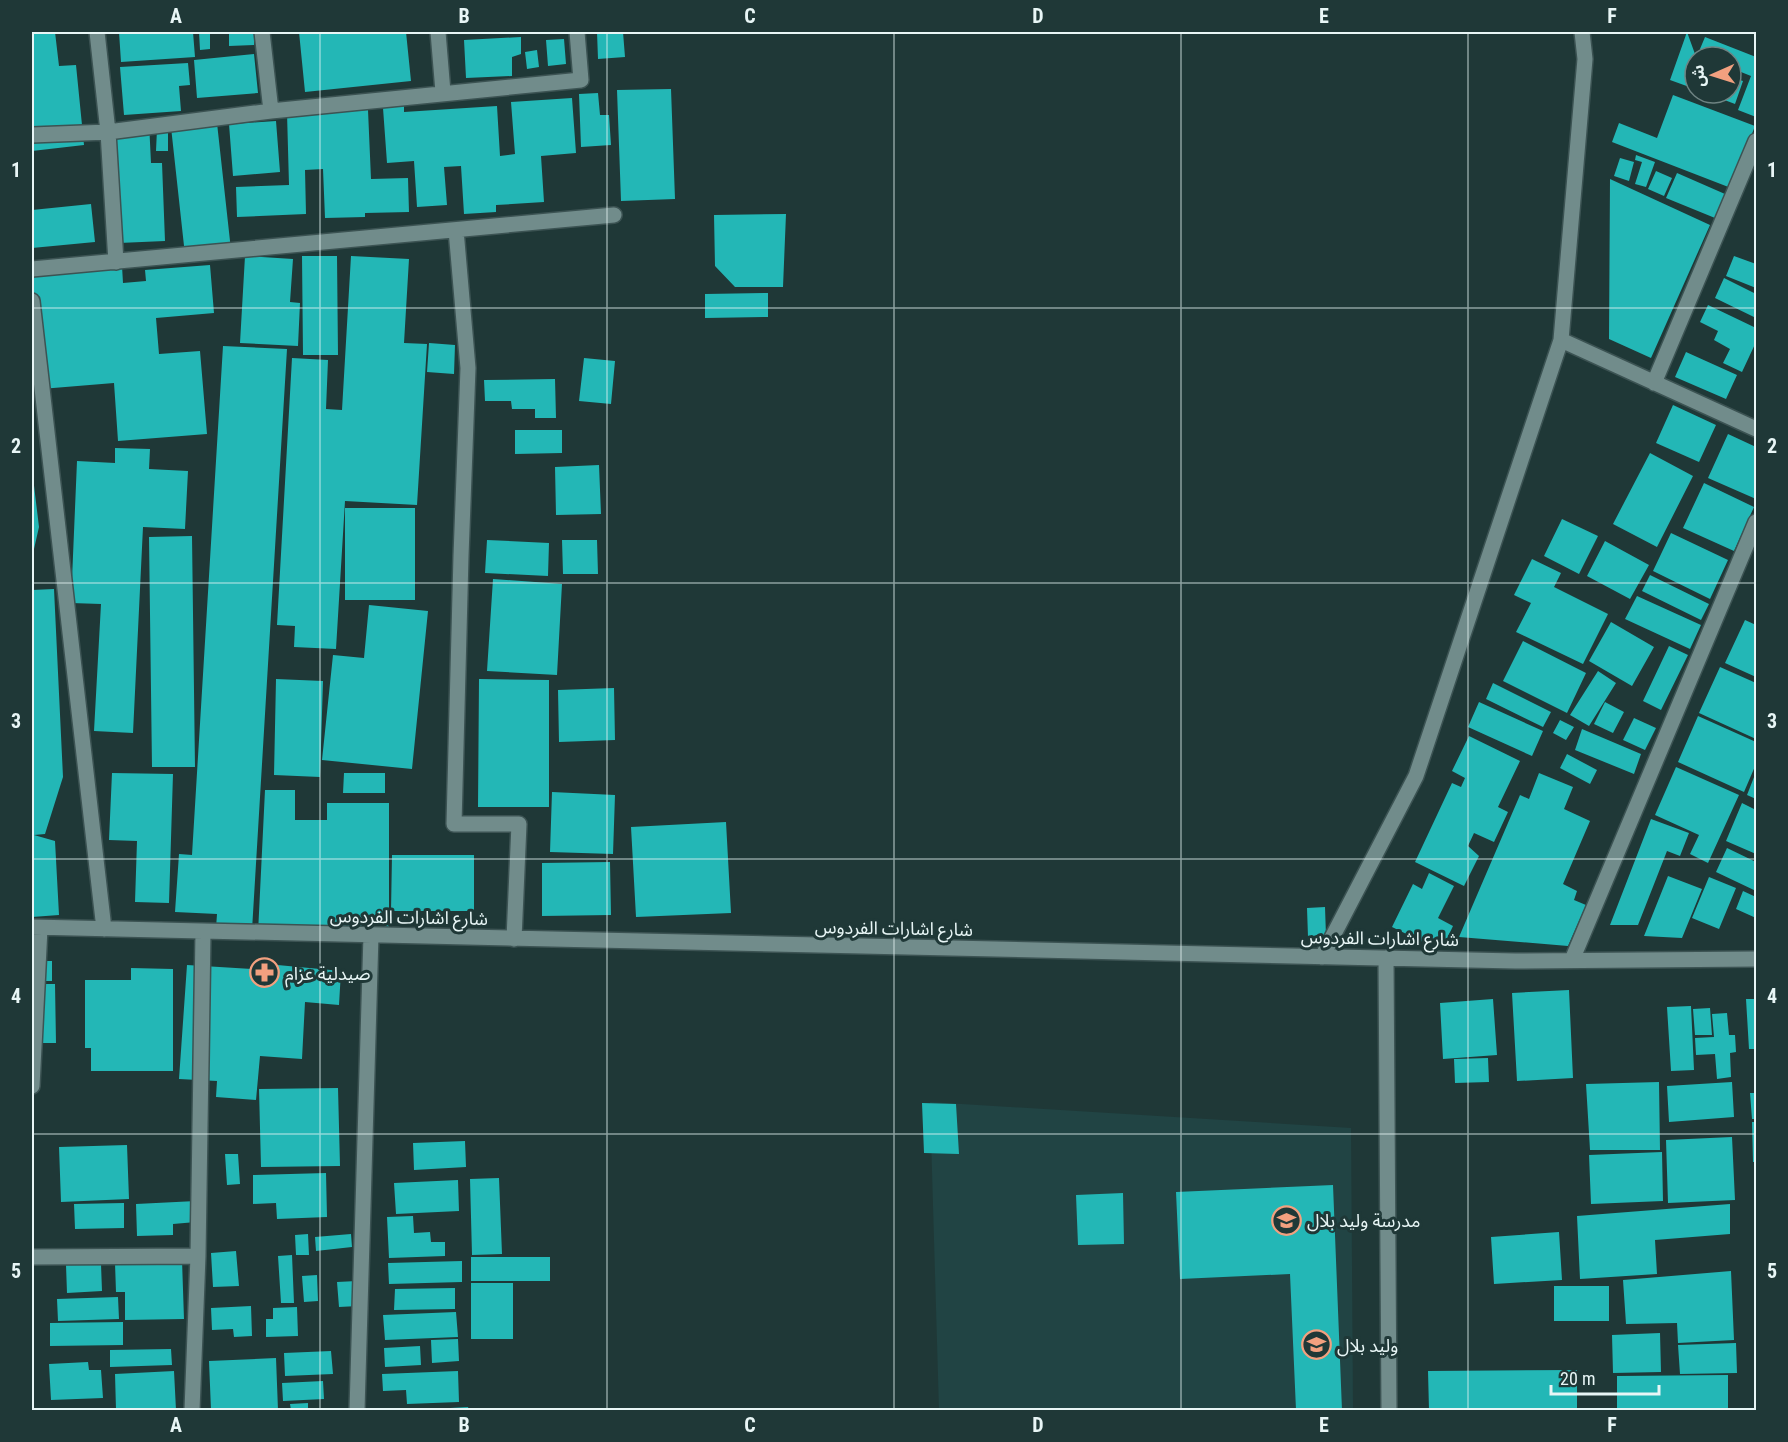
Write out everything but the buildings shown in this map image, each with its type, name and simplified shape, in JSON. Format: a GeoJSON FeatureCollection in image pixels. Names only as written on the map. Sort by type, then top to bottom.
{"type":"FeatureCollection","features":[{"type":"Feature","properties":{"kind":"street"},"geometry":{"type":"LineString","coordinates":[[97,32],[108,132],[116,262]]}},
{"type":"Feature","properties":{"kind":"street"},"geometry":{"type":"LineString","coordinates":[[262,32],[271,111]]}},
{"type":"Feature","properties":{"kind":"street"},"geometry":{"type":"LineString","coordinates":[[438,32],[443,92]]}},
{"type":"Feature","properties":{"kind":"street"},"geometry":{"type":"LineString","coordinates":[[32,135],[108,132],[443,92],[581,80],[577,32]]}},
{"type":"Feature","properties":{"kind":"street"},"geometry":{"type":"LineString","coordinates":[[1322,957],[1416,776],[1561,340],[1585,59],[1582,32]]}},
{"type":"Feature","properties":{"kind":"street"},"geometry":{"type":"LineString","coordinates":[[1654,383],[1756,141]]}},
{"type":"Feature","properties":{"kind":"street"},"geometry":{"type":"LineString","coordinates":[[32,270],[614,215]]}},
{"type":"Feature","properties":{"kind":"street"},"geometry":{"type":"LineString","coordinates":[[456,230],[468,368],[454,824],[519,824],[514,939]]}},
{"type":"Feature","properties":{"kind":"street"},"geometry":{"type":"LineString","coordinates":[[32,301],[104,929]]}},
{"type":"Feature","properties":{"kind":"street"},"geometry":{"type":"LineString","coordinates":[[1561,340],[1756,429]]}},
{"type":"Feature","properties":{"kind":"street"},"geometry":{"type":"LineString","coordinates":[[1572,960],[1756,522]]}},
{"type":"Feature","properties":{"kind":"street"},"geometry":{"type":"LineString","coordinates":[[32,1086],[36,928]]}},
{"type":"Feature","properties":{"kind":"street","name":"شارع اشارات الفردوس"},"geometry":{"type":"LineString","coordinates":[[36,928],[1322,957],[1572,960],[1756,959]]}},
{"type":"Feature","properties":{"kind":"street"},"geometry":{"type":"LineString","coordinates":[[192,1410],[198,1256],[203,932]]}},
{"type":"Feature","properties":{"kind":"street"},"geometry":{"type":"LineString","coordinates":[[357,1410],[371,935]]}},
{"type":"Feature","properties":{"kind":"street"},"geometry":{"type":"LineString","coordinates":[[1386,958],[1389,1410]]}},
{"type":"Feature","properties":{"kind":"street"},"geometry":{"type":"LineString","coordinates":[[32,1257],[198,1256]]}},
{"type":"Feature","properties":{"kind":"shaded area"},"geometry":{"type":"Polygon","coordinates":[[[930,1102],[1351,1128],[1353,1410],[939,1410],[930,1102]]]}},
{"type":"Feature","properties":{"kind":"place","name":"صيدلية عزام"},"geometry":{"type":"Point","coordinates":[264,973]}},
{"type":"Feature","properties":{"kind":"place","name":"مدرسة وليد بلال"},"geometry":{"type":"Point","coordinates":[1286,1220]}},
{"type":"Feature","properties":{"kind":"place","name":"وليد بلال"},"geometry":{"type":"Point","coordinates":[1316,1345]}}]}
